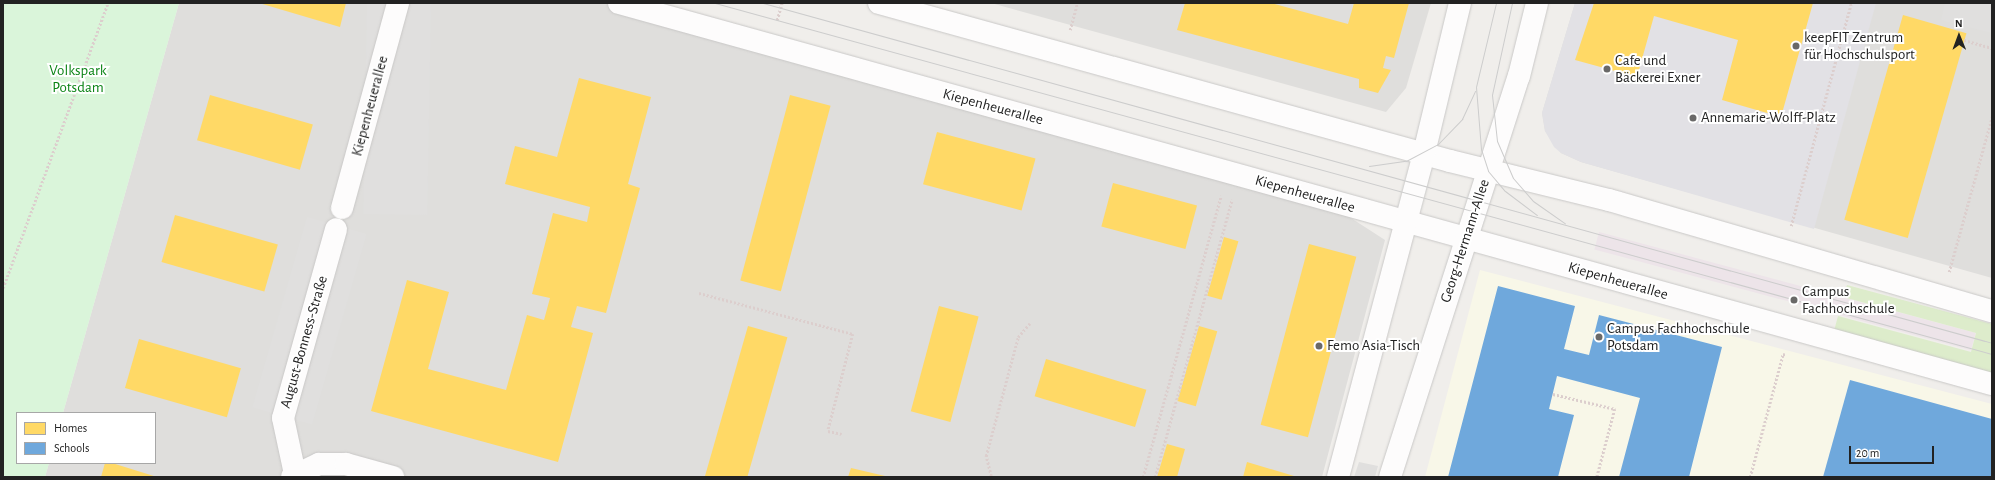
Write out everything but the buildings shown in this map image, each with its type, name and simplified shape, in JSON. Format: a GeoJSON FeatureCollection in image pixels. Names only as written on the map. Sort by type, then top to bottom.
{"type":"FeatureCollection","features":[{"type":"Feature","properties":{"kind":"street","name":"Kiepenheuerallee"},"geometry":{"type":"LineString","coordinates":[[342,208],[398,3]]}},
{"type":"Feature","properties":{"kind":"street","name":"Kiepenheuerallee"},"geometry":{"type":"LineString","coordinates":[[619,3],[1992,384]]}},
{"type":"Feature","properties":{"kind":"street"},"geometry":{"type":"LineString","coordinates":[[880,3],[1424,154],[1616,202],[1992,311]]}},
{"type":"Feature","properties":{"kind":"street"},"geometry":{"type":"LineString","coordinates":[[1338,477],[1424,154],[1460,3]]}},
{"type":"Feature","properties":{"kind":"street","name":"Georg-Hermann-Allee"},"geometry":{"type":"LineString","coordinates":[[1390,477],[1519,76],[1537,3]]}},
{"type":"Feature","properties":{"kind":"street","name":"August-Bonness-Straße"},"geometry":{"type":"LineString","coordinates":[[294,475],[283,418],[336,229]]}},
{"type":"Feature","properties":{"kind":"street"},"geometry":{"type":"LineString","coordinates":[[294,475],[319,464],[346,464],[393,477]]}},
{"type":"Feature","properties":{"kind":"path"},"geometry":{"type":"LineString","coordinates":[[3,288],[108,3]]}},
{"type":"Feature","properties":{"kind":"path"},"geometry":{"type":"LineString","coordinates":[[1964,40],[1992,48]]}},
{"type":"Feature","properties":{"kind":"path"},"geometry":{"type":"LineString","coordinates":[[1942,297],[1992,117]]}},
{"type":"Feature","properties":{"kind":"path"},"geometry":{"type":"LineString","coordinates":[[1143,477],[1233,174]]}},
{"type":"Feature","properties":{"kind":"path"},"geometry":{"type":"LineString","coordinates":[[1155,477],[1233,174]]}},
{"type":"Feature","properties":{"kind":"path"},"geometry":{"type":"LineString","coordinates":[[699,293],[854,334],[828,431],[842,434]]}},
{"type":"Feature","properties":{"kind":"path"},"geometry":{"type":"LineString","coordinates":[[991,476],[986,456],[1018,337],[1030,323]]}},
{"type":"Feature","properties":{"kind":"path"},"geometry":{"type":"LineString","coordinates":[[1553,394],[1615,409],[1598,477]]}},
{"type":"Feature","properties":{"kind":"shaded area"},"geometry":{"type":"Polygon","coordinates":[[[179,3],[619,3],[1320,198],[1385,240],[1322,477],[45,477],[49,464],[156,464],[156,412],[63,412],[179,3]]]}},
{"type":"Feature","properties":{"kind":"shaded area"},"geometry":{"type":"Polygon","coordinates":[[[367,3],[431,4],[427,215],[363,214],[367,3]]]}},
{"type":"Feature","properties":{"kind":"shaded area"},"geometry":{"type":"Polygon","coordinates":[[[991,3],[1431,3],[1406,88],[1386,112],[991,3]]]}},
{"type":"Feature","properties":{"kind":"shaded area"},"geometry":{"type":"Polygon","coordinates":[[[1575,3],[1992,3],[1992,278],[1581,162],[1561,153],[1545,131],[1542,113],[1575,3]]]}},
{"type":"Feature","properties":{"kind":"shaded area","name":"Annemarie-Wolff-Platz"},"geometry":{"type":"Polygon","coordinates":[[[1575,3],[1876,3],[1814,229],[1581,162],[1561,153],[1554,147],[1545,131],[1542,113],[1575,3]]]}},
{"type":"Feature","properties":{"kind":"shaded area"},"geometry":{"type":"Polygon","coordinates":[[[1945,3],[1992,3],[1992,33],[1941,20],[1945,3]]]}},
{"type":"Feature","properties":{"kind":"shaded area"},"geometry":{"type":"Polygon","coordinates":[[[307,217],[367,234],[312,424],[252,407],[307,217]]]}},
{"type":"Feature","properties":{"kind":"shaded area"},"geometry":{"type":"Polygon","coordinates":[[[1599,232],[1976,333],[1971,350],[1594,249],[1599,232]]]}},
{"type":"Feature","properties":{"kind":"shaded area","name":"Campus Fachhochschule Potsdam"},"geometry":{"type":"Polygon","coordinates":[[[1480,270],[1992,404],[1992,477],[1425,477],[1480,270]]]}},
{"type":"Feature","properties":{"kind":"shaded area"},"geometry":{"type":"Polygon","coordinates":[[[1359,462],[1378,466],[1375,477],[1354,477],[1359,462]]]}},
{"type":"Feature","properties":{"kind":"green space","name":"Volkspark Potsdam"},"geometry":{"type":"Polygon","coordinates":[[[3,3],[179,3],[63,412],[16,412],[16,464],[49,464],[45,477],[3,477],[3,3]]]}},
{"type":"Feature","properties":{"kind":"green space"},"geometry":{"type":"Polygon","coordinates":[[[1847,285],[1992,324],[1992,374],[1834,331],[1838,316],[1971,352],[1976,333],[1843,297],[1847,285]]]}},
{"type":"Feature","properties":{"kind":"tram line"},"geometry":{"type":"LineString","coordinates":[[715,3],[1992,354]]}},
{"type":"Feature","properties":{"kind":"tram line"},"geometry":{"type":"LineString","coordinates":[[763,3],[1992,343]]}},
{"type":"Feature","properties":{"kind":"tram line"},"geometry":{"type":"LineString","coordinates":[[1496,3],[1476,87],[1481,149],[1488,171],[1505,191],[1537,215]]}},
{"type":"Feature","properties":{"kind":"tram line"},"geometry":{"type":"LineString","coordinates":[[1512,3],[1492,95],[1497,141],[1513,178],[1533,201],[1565,223]]}},
{"type":"Feature","properties":{"kind":"tram line"},"geometry":{"type":"LineString","coordinates":[[1369,166],[1406,161],[1438,144],[1462,119],[1475,91]]}},
{"type":"Feature","properties":{"kind":"place","name":"keepFIT Zentrum für Hochschulsport"},"geometry":{"type":"Point","coordinates":[1796,46]}},
{"type":"Feature","properties":{"kind":"place","name":"Cafe und Bäckerei Exner"},"geometry":{"type":"Point","coordinates":[1607,69]}},
{"type":"Feature","properties":{"kind":"place","name":"Annemarie-Wolff-Platz"},"geometry":{"type":"Point","coordinates":[1693,118]}},
{"type":"Feature","properties":{"kind":"place","name":"Campus Fachhochschule"},"geometry":{"type":"Point","coordinates":[1794,300]}},
{"type":"Feature","properties":{"kind":"place","name":"Campus Fachhochschule Potsdam"},"geometry":{"type":"Point","coordinates":[1599,337]}},
{"type":"Feature","properties":{"kind":"place","name":"Femo Asia-Tisch"},"geometry":{"type":"Point","coordinates":[1319,346]}}]}
